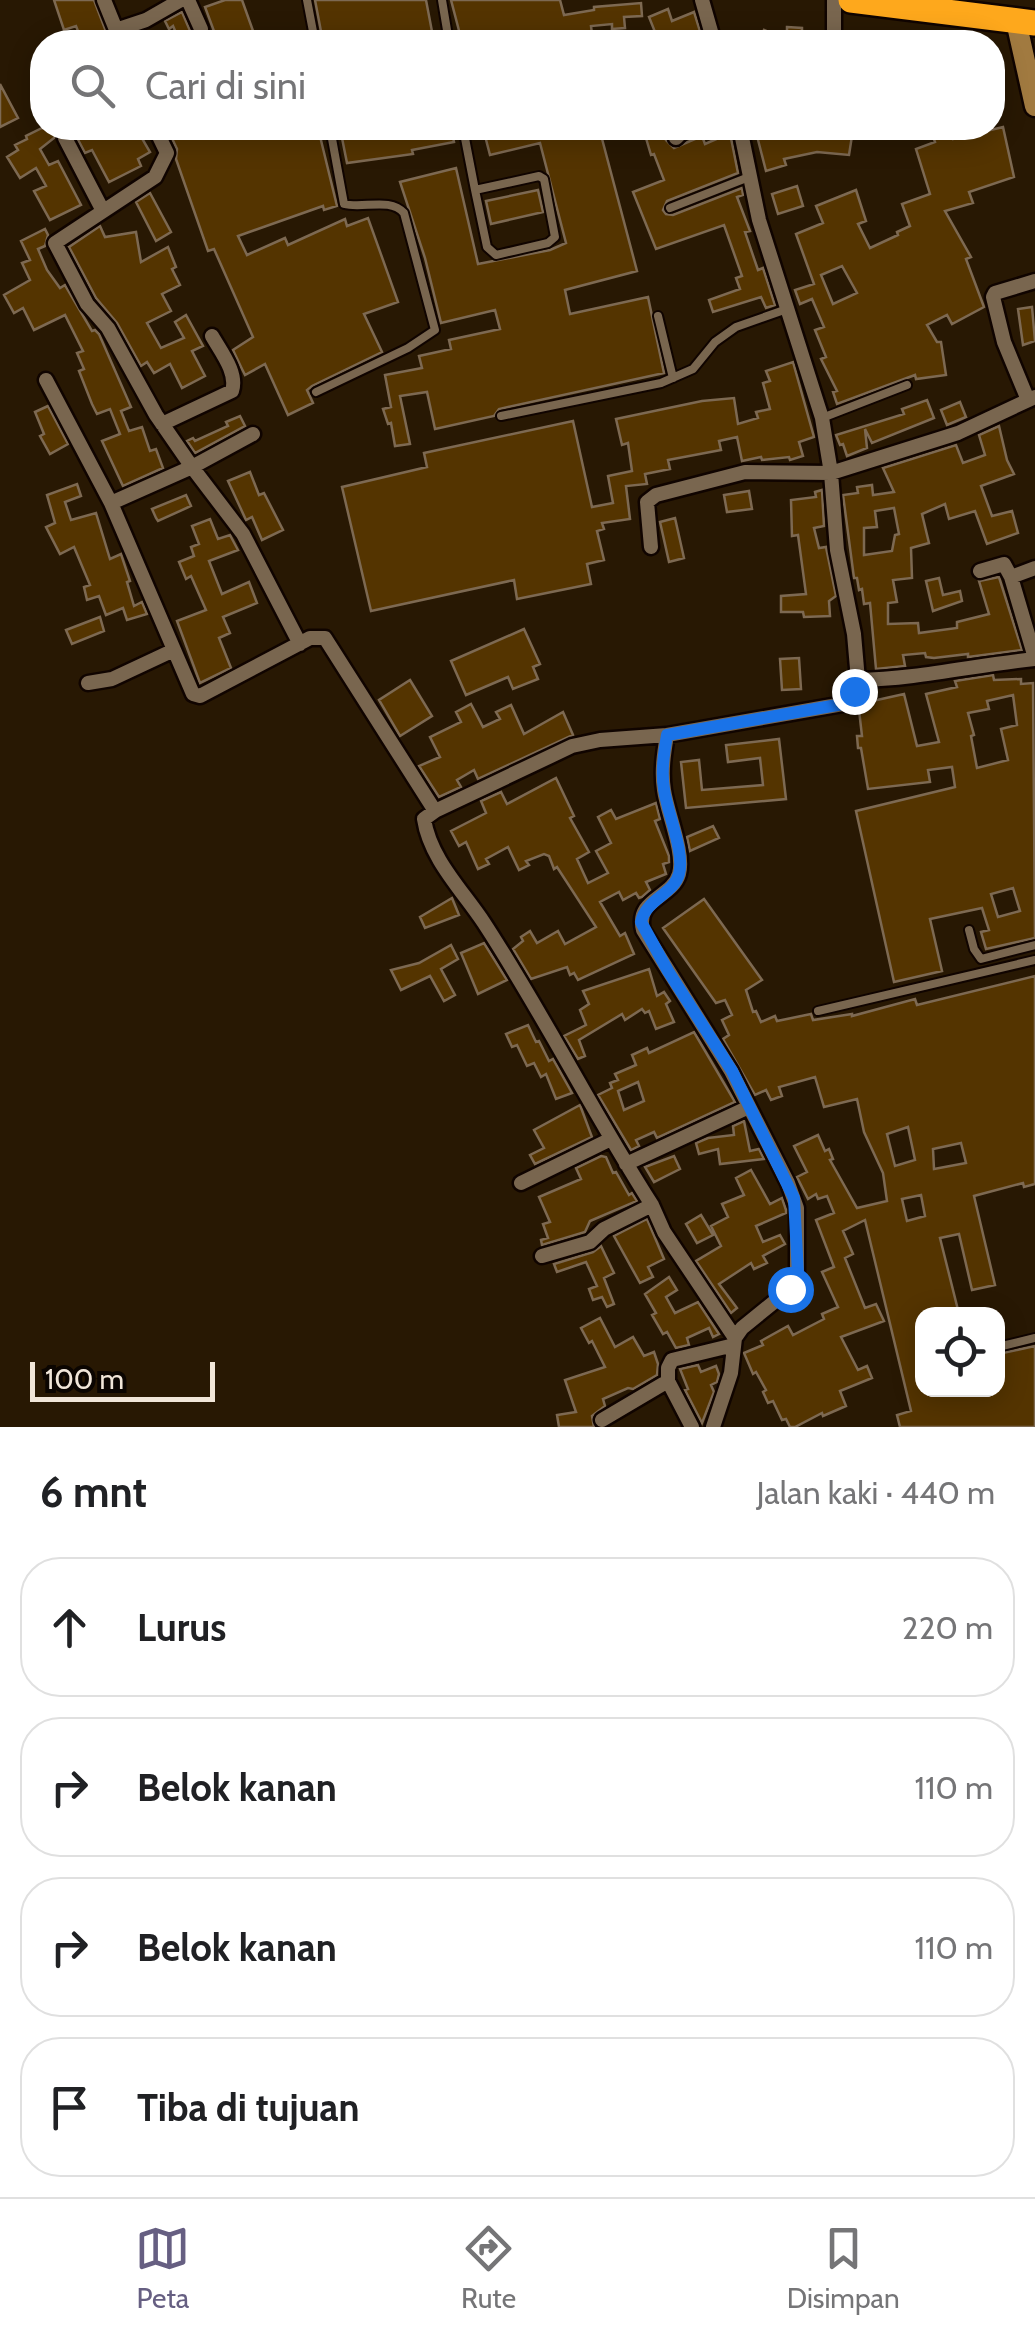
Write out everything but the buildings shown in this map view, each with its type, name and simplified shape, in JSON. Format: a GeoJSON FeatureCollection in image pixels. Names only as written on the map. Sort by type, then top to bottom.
{"type":"FeatureCollection","features":[{"type":"Feature","properties":{"kind":"highway"},"geometry":{"type":"LineString","coordinates":[[851,0],[1029,27]]}},
{"type":"Feature","properties":{"kind":"street"},"geometry":{"type":"LineString","coordinates":[[104,0],[116,30]]}},
{"type":"Feature","properties":{"kind":"street"},"geometry":{"type":"LineString","coordinates":[[128,30],[184,0],[200,29]]}},
{"type":"Feature","properties":{"kind":"street"},"geometry":{"type":"LineString","coordinates":[[702,0],[711,30]]}},
{"type":"Feature","properties":{"kind":"street"},"geometry":{"type":"LineString","coordinates":[[834,0],[834,30]]}},
{"type":"Feature","properties":{"kind":"street"},"geometry":{"type":"LineString","coordinates":[[1029,27],[1035,106]]}},
{"type":"Feature","properties":{"kind":"street"},"geometry":{"type":"LineString","coordinates":[[66,140],[104,210]]}},
{"type":"Feature","properties":{"kind":"street"},"geometry":{"type":"LineString","coordinates":[[161,140],[167,153],[162,168],[145,185],[55,243],[162,424],[243,534],[300,644]]}},
{"type":"Feature","properties":{"kind":"street"},"geometry":{"type":"LineString","coordinates":[[735,1341],[664,1232],[484,924],[438,856],[424,819],[434,810],[572,746],[667,735],[849,700],[858,680],[854,634],[837,550],[822,418],[759,220],[742,140]]}},
{"type":"Feature","properties":{"kind":"street"},"geometry":{"type":"LineString","coordinates":[[650,547],[647,502],[656,495],[746,472],[831,473],[958,433],[1031,399],[1004,342],[993,296],[1035,281]]}},
{"type":"Feature","properties":{"kind":"street"},"geometry":{"type":"LineString","coordinates":[[162,424],[232,391],[233,374],[212,336]]}},
{"type":"Feature","properties":{"kind":"street"},"geometry":{"type":"LineString","coordinates":[[46,380],[112,503],[197,697],[316,636],[325,638],[434,810]]}},
{"type":"Feature","properties":{"kind":"street"},"geometry":{"type":"LineString","coordinates":[[112,503],[253,434]]}},
{"type":"Feature","properties":{"kind":"street"},"geometry":{"type":"LineString","coordinates":[[858,680],[902,680],[972,665],[1035,658],[1004,564],[980,571]]}},
{"type":"Feature","properties":{"kind":"street"},"geometry":{"type":"LineString","coordinates":[[1011,577],[1035,568]]}},
{"type":"Feature","properties":{"kind":"street"},"geometry":{"type":"LineString","coordinates":[[88,684],[112,678],[174,650]]}},
{"type":"Feature","properties":{"kind":"street"},"geometry":{"type":"LineString","coordinates":[[667,735],[662,765],[664,789],[680,873],[645,909],[641,922],[732,1071],[794,1198],[798,1274],[790,1289],[742,1328],[735,1341],[730,1373],[713,1427]]}},
{"type":"Feature","properties":{"kind":"street"},"geometry":{"type":"LineString","coordinates":[[626,1164],[749,1108]]}},
{"type":"Feature","properties":{"kind":"street"},"geometry":{"type":"LineString","coordinates":[[521,1183],[611,1138]]}},
{"type":"Feature","properties":{"kind":"street"},"geometry":{"type":"LineString","coordinates":[[542,1256],[590,1242],[604,1229],[652,1206]]}},
{"type":"Feature","properties":{"kind":"street"},"geometry":{"type":"LineString","coordinates":[[692,1427],[668,1381],[672,1360],[735,1341]]}},
{"type":"Feature","properties":{"kind":"street"},"geometry":{"type":"LineString","coordinates":[[602,1420],[668,1381]]}},
{"type":"Feature","properties":{"kind":"lane"},"geometry":{"type":"LineString","coordinates":[[307,0],[312,30]]}},
{"type":"Feature","properties":{"kind":"lane"},"geometry":{"type":"LineString","coordinates":[[442,0],[448,30]]}},
{"type":"Feature","properties":{"kind":"lane"},"geometry":{"type":"LineString","coordinates":[[316,392],[408,348],[436,330],[404,213],[389,204],[344,204],[332,140]]}},
{"type":"Feature","properties":{"kind":"lane"},"geometry":{"type":"LineString","coordinates":[[465,140],[475,190],[487,247],[492,253],[548,243],[555,237],[542,176],[475,190]]}},
{"type":"Feature","properties":{"kind":"lane"},"geometry":{"type":"LineString","coordinates":[[670,208],[750,176]]}},
{"type":"Feature","properties":{"kind":"lane"},"geometry":{"type":"LineString","coordinates":[[500,416],[673,378],[693,368],[715,342],[736,327],[786,309]]}},
{"type":"Feature","properties":{"kind":"lane"},"geometry":{"type":"LineString","coordinates":[[658,316],[673,378]]}},
{"type":"Feature","properties":{"kind":"lane"},"geometry":{"type":"LineString","coordinates":[[822,418],[907,386]]}},
{"type":"Feature","properties":{"kind":"lane"},"geometry":{"type":"LineString","coordinates":[[969,930],[981,958],[1035,945]]}},
{"type":"Feature","properties":{"kind":"lane"},"geometry":{"type":"LineString","coordinates":[[818,1011],[1035,960]]}},
{"type":"Feature","properties":{"kind":"lane"},"geometry":{"type":"LineString","coordinates":[[1005,1344],[1035,1338]]}},
{"type":"Feature","properties":{"kind":"route"},"geometry":{"type":"LineString","coordinates":[[790,1289],[798,1274],[794,1198],[732,1071],[641,922],[645,909],[680,873],[664,789],[662,765],[667,735],[843,704],[854,691]]}}]}
